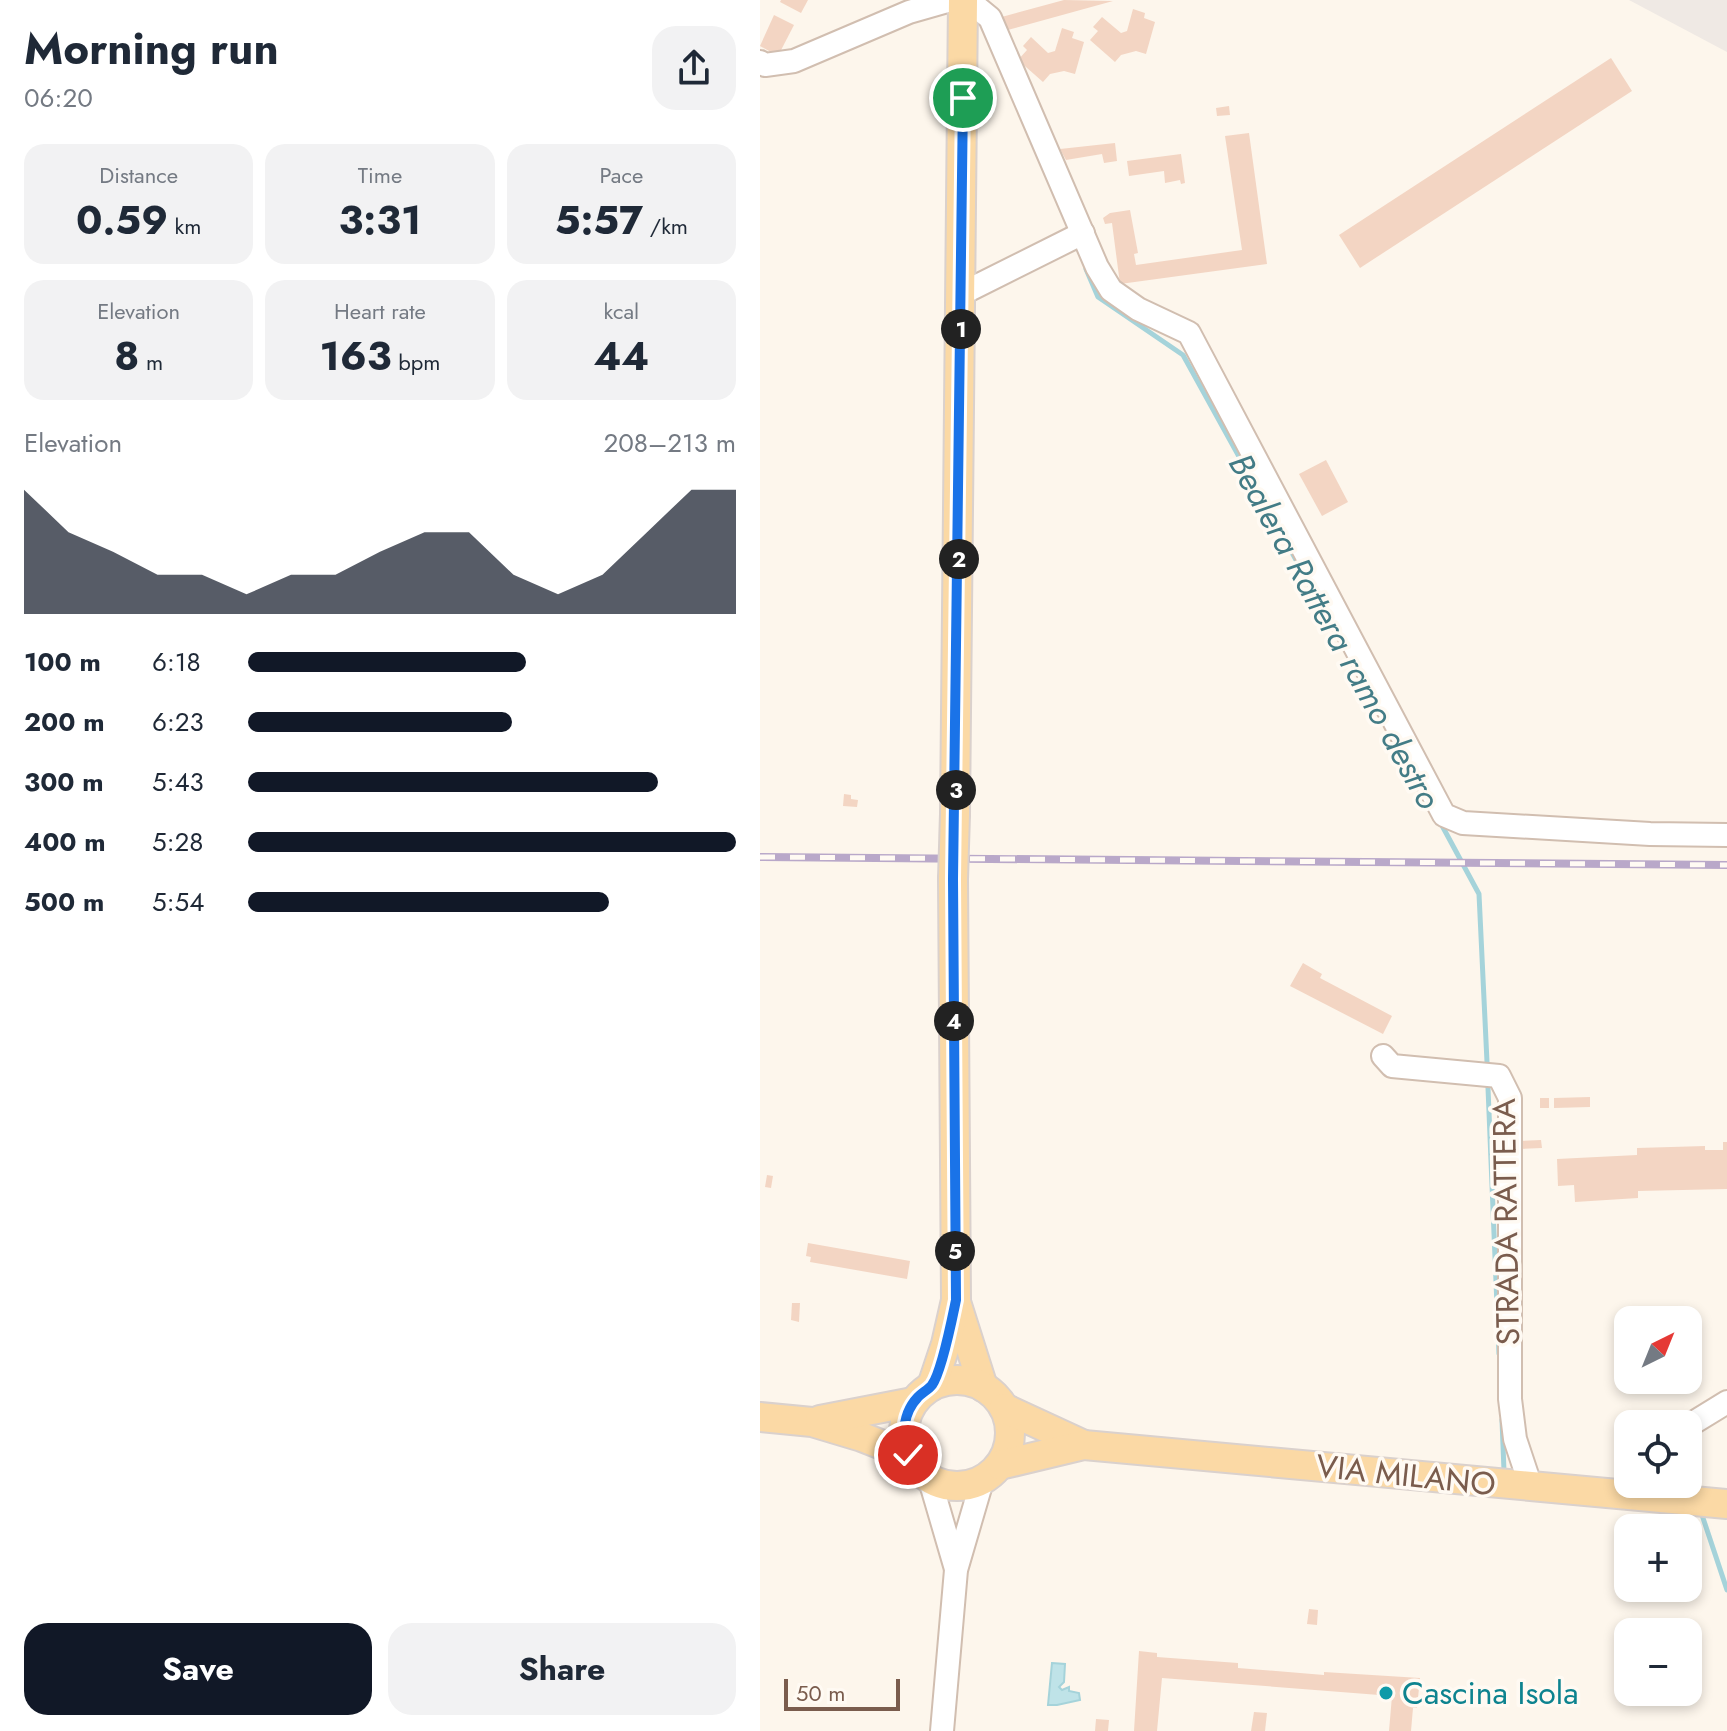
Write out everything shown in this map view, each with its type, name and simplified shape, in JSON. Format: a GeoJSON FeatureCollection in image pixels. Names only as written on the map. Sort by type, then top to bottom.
{"type":"FeatureCollection","features":[{"type":"Feature","properties":{"kind":"main road"},"geometry":{"type":"LineString","coordinates":[[812,1422],[923,1394],[949,1380],[966,1381],[995,1395],[1009,1422],[1010,1437],[1007,1452],[991,1473],[965,1486],[947,1486],[930,1480],[917,1469],[908,1455],[904,1428],[923,1394],[946,1344],[956,1300],[953,879],[966,0]]}},
{"type":"Feature","properties":{"kind":"main road"},"geometry":{"type":"LineString","coordinates":[[956,1300],[983,1387]]}},
{"type":"Feature","properties":{"kind":"main road","name":"VIA MILANO"},"geometry":{"type":"LineString","coordinates":[[1004,1408],[1084,1445],[1531,1487],[1614,1486]]}},
{"type":"Feature","properties":{"kind":"main road"},"geometry":{"type":"LineString","coordinates":[[760,1417],[812,1422],[908,1455]]}},
{"type":"Feature","properties":{"kind":"main road","name":"VIA MILANO"},"geometry":{"type":"LineString","coordinates":[[991,1473],[1084,1445]]}},
{"type":"Feature","properties":{"kind":"main road","name":"VIA MILANO"},"geometry":{"type":"LineString","coordinates":[[1693,1498],[1727,1504]]}},
{"type":"Feature","properties":{"kind":"street"},"geometry":{"type":"LineString","coordinates":[[760,62],[765,65],[794,61],[909,12],[951,0]]}},
{"type":"Feature","properties":{"kind":"street"},"geometry":{"type":"LineString","coordinates":[[966,0],[992,23],[1097,267],[1111,290],[1138,309],[1189,333],[1444,815],[1463,823],[1650,834],[1727,835]]}},
{"type":"Feature","properties":{"kind":"street"},"geometry":{"type":"LineString","coordinates":[[961,294],[1083,233]]}},
{"type":"Feature","properties":{"kind":"street","name":"STRADA RATTERA"},"geometry":{"type":"LineString","coordinates":[[1383,1056],[1392,1066],[1499,1076],[1510,1098],[1510,1399],[1515,1439],[1531,1487]]}},
{"type":"Feature","properties":{"kind":"street"},"geometry":{"type":"LineString","coordinates":[[1702,1417],[1727,1402]]}},
{"type":"Feature","properties":{"kind":"street"},"geometry":{"type":"LineString","coordinates":[[942,1731],[956,1570],[991,1473]]}},
{"type":"Feature","properties":{"kind":"street"},"geometry":{"type":"LineString","coordinates":[[930,1480],[956,1570]]}},
{"type":"Feature","properties":{"kind":"shaded area"},"geometry":{"type":"Polygon","coordinates":[[[1629,0],[1727,0],[1727,52],[1629,0]]]}},
{"type":"Feature","properties":{"kind":"water"},"geometry":{"type":"Polygon","coordinates":[[[1052,1663],[1065,1664],[1064,1682],[1059,1687],[1062,1690],[1069,1687],[1069,1691],[1079,1693],[1080,1700],[1048,1705],[1052,1663]]]}},
{"type":"Feature","properties":{"kind":"building"},"geometry":{"type":"Polygon","coordinates":[[[781,0],[808,0],[801,13],[781,0]]]}},
{"type":"Feature","properties":{"kind":"building"},"geometry":{"type":"Polygon","coordinates":[[[1064,0],[1113,1],[1004,31],[998,18],[1064,0]]]}},
{"type":"Feature","properties":{"kind":"building"},"geometry":{"type":"Polygon","coordinates":[[[1133,9],[1145,13],[1144,18],[1155,22],[1146,54],[1136,51],[1121,55],[1115,62],[1090,40],[1098,31],[1093,27],[1102,17],[1121,33],[1127,31],[1133,9]]]}},
{"type":"Feature","properties":{"kind":"building"},"geometry":{"type":"Polygon","coordinates":[[[774,15],[794,25],[778,56],[760,46],[774,15]]]}},
{"type":"Feature","properties":{"kind":"building"},"geometry":{"type":"Polygon","coordinates":[[[1062,28],[1074,32],[1072,38],[1084,42],[1075,74],[1064,71],[1050,74],[1043,82],[1018,60],[1027,50],[1023,46],[1031,37],[1048,53],[1055,51],[1062,28]]]}},
{"type":"Feature","properties":{"kind":"building"},"geometry":{"type":"Polygon","coordinates":[[[1611,58],[1632,91],[1360,268],[1339,235],[1611,58]]]}},
{"type":"Feature","properties":{"kind":"building"},"geometry":{"type":"Polygon","coordinates":[[[1229,106],[1230,115],[1217,116],[1216,108],[1229,106]]]}},
{"type":"Feature","properties":{"kind":"building"},"geometry":{"type":"Polygon","coordinates":[[[1249,133],[1267,264],[1120,284],[1112,223],[1105,224],[1103,218],[1110,213],[1130,210],[1138,253],[1134,254],[1136,265],[1242,250],[1225,136],[1249,133]]]}},
{"type":"Feature","properties":{"kind":"building"},"geometry":{"type":"Polygon","coordinates":[[[1115,143],[1117,161],[1104,163],[1102,154],[1066,160],[1060,149],[1115,143]]]}},
{"type":"Feature","properties":{"kind":"building"},"geometry":{"type":"Polygon","coordinates":[[[1181,154],[1185,183],[1181,184],[1180,180],[1165,183],[1164,171],[1129,176],[1127,161],[1181,154]]]}},
{"type":"Feature","properties":{"kind":"building"},"geometry":{"type":"Polygon","coordinates":[[[1326,460],[1348,502],[1322,516],[1299,474],[1326,460]]]}},
{"type":"Feature","properties":{"kind":"building"},"geometry":{"type":"Polygon","coordinates":[[[844,794],[858,800],[857,807],[843,806],[844,794]]]}},
{"type":"Feature","properties":{"kind":"building"},"geometry":{"type":"Polygon","coordinates":[[[1303,963],[1322,974],[1320,978],[1392,1016],[1383,1034],[1290,986],[1303,963]]]}},
{"type":"Feature","properties":{"kind":"building"},"geometry":{"type":"Polygon","coordinates":[[[1590,1097],[1590,1107],[1554,1108],[1554,1098],[1590,1097]]]}},
{"type":"Feature","properties":{"kind":"building"},"geometry":{"type":"Polygon","coordinates":[[[1540,1098],[1549,1098],[1549,1108],[1540,1108],[1540,1098]]]}},
{"type":"Feature","properties":{"kind":"building"},"geometry":{"type":"Polygon","coordinates":[[[1541,1140],[1542,1148],[1517,1149],[1517,1141],[1541,1140]]]}},
{"type":"Feature","properties":{"kind":"building"},"geometry":{"type":"Polygon","coordinates":[[[1723,1142],[1727,1142],[1727,1189],[1638,1191],[1638,1198],[1575,1202],[1574,1185],[1558,1186],[1557,1159],[1637,1155],[1637,1148],[1705,1146],[1705,1150],[1723,1150],[1723,1142]]]}},
{"type":"Feature","properties":{"kind":"building"},"geometry":{"type":"Polygon","coordinates":[[[767,1175],[773,1176],[771,1188],[765,1187],[767,1175]]]}},
{"type":"Feature","properties":{"kind":"building"},"geometry":{"type":"Polygon","coordinates":[[[808,1243],[910,1261],[907,1279],[810,1262],[811,1257],[806,1256],[808,1243]]]}},
{"type":"Feature","properties":{"kind":"building"},"geometry":{"type":"Polygon","coordinates":[[[792,1303],[800,1303],[799,1322],[791,1320],[792,1303]]]}},
{"type":"Feature","properties":{"kind":"building"},"geometry":{"type":"Polygon","coordinates":[[[1309,1609],[1318,1610],[1317,1625],[1307,1624],[1309,1609]]]}},
{"type":"Feature","properties":{"kind":"building","name":"Cascina Isola"},"geometry":{"type":"Polygon","coordinates":[[[1139,1651],[1157,1653],[1157,1657],[1238,1663],[1238,1668],[1420,1678],[1417,1708],[1413,1708],[1411,1731],[1389,1731],[1392,1696],[1162,1678],[1157,1731],[1134,1731],[1139,1651]]]}},
{"type":"Feature","properties":{"kind":"building"},"geometry":{"type":"Polygon","coordinates":[[[1254,1712],[1267,1713],[1265,1731],[1251,1731],[1254,1712]]]}},
{"type":"Feature","properties":{"kind":"building"},"geometry":{"type":"Polygon","coordinates":[[[1096,1719],[1109,1720],[1108,1731],[1095,1731],[1096,1719]]]}},
{"type":"Feature","properties":{"kind":"waterway","name":"Bealera Rattera ramo destro"},"geometry":{"type":"LineString","coordinates":[[1086,269],[1098,297],[1183,355],[1317,598]]}},
{"type":"Feature","properties":{"kind":"waterway","name":"Bealera Rattera ramo destro"},"geometry":{"type":"LineString","coordinates":[[1439,820],[1479,894],[1487,1062]]}},
{"type":"Feature","properties":{"kind":"waterway","name":"Bealera Rattera ramo destro"},"geometry":{"type":"LineString","coordinates":[[1488,1088],[1499,1354]]}},
{"type":"Feature","properties":{"kind":"waterway","name":"Bealera Rattera ramo destro"},"geometry":{"type":"LineString","coordinates":[[1502,1420],[1504,1471]]}},
{"type":"Feature","properties":{"kind":"waterway","name":"Bealera Rattera ramo destro"},"geometry":{"type":"LineString","coordinates":[[1701,1512],[1727,1590]]}},
{"type":"Feature","properties":{"kind":"railway"},"geometry":{"type":"LineString","coordinates":[[760,857],[1727,865]]}},
{"type":"Feature","properties":{"kind":"place","name":"Cascina Isola"},"geometry":{"type":"Point","coordinates":[1386,1693]}},
{"type":"Feature","properties":{"kind":"route"},"geometry":{"type":"LineString","coordinates":[[908,1455],[904,1442],[907,1414],[913,1402],[932,1386],[956,1300],[953,879],[963,98]]}}]}
